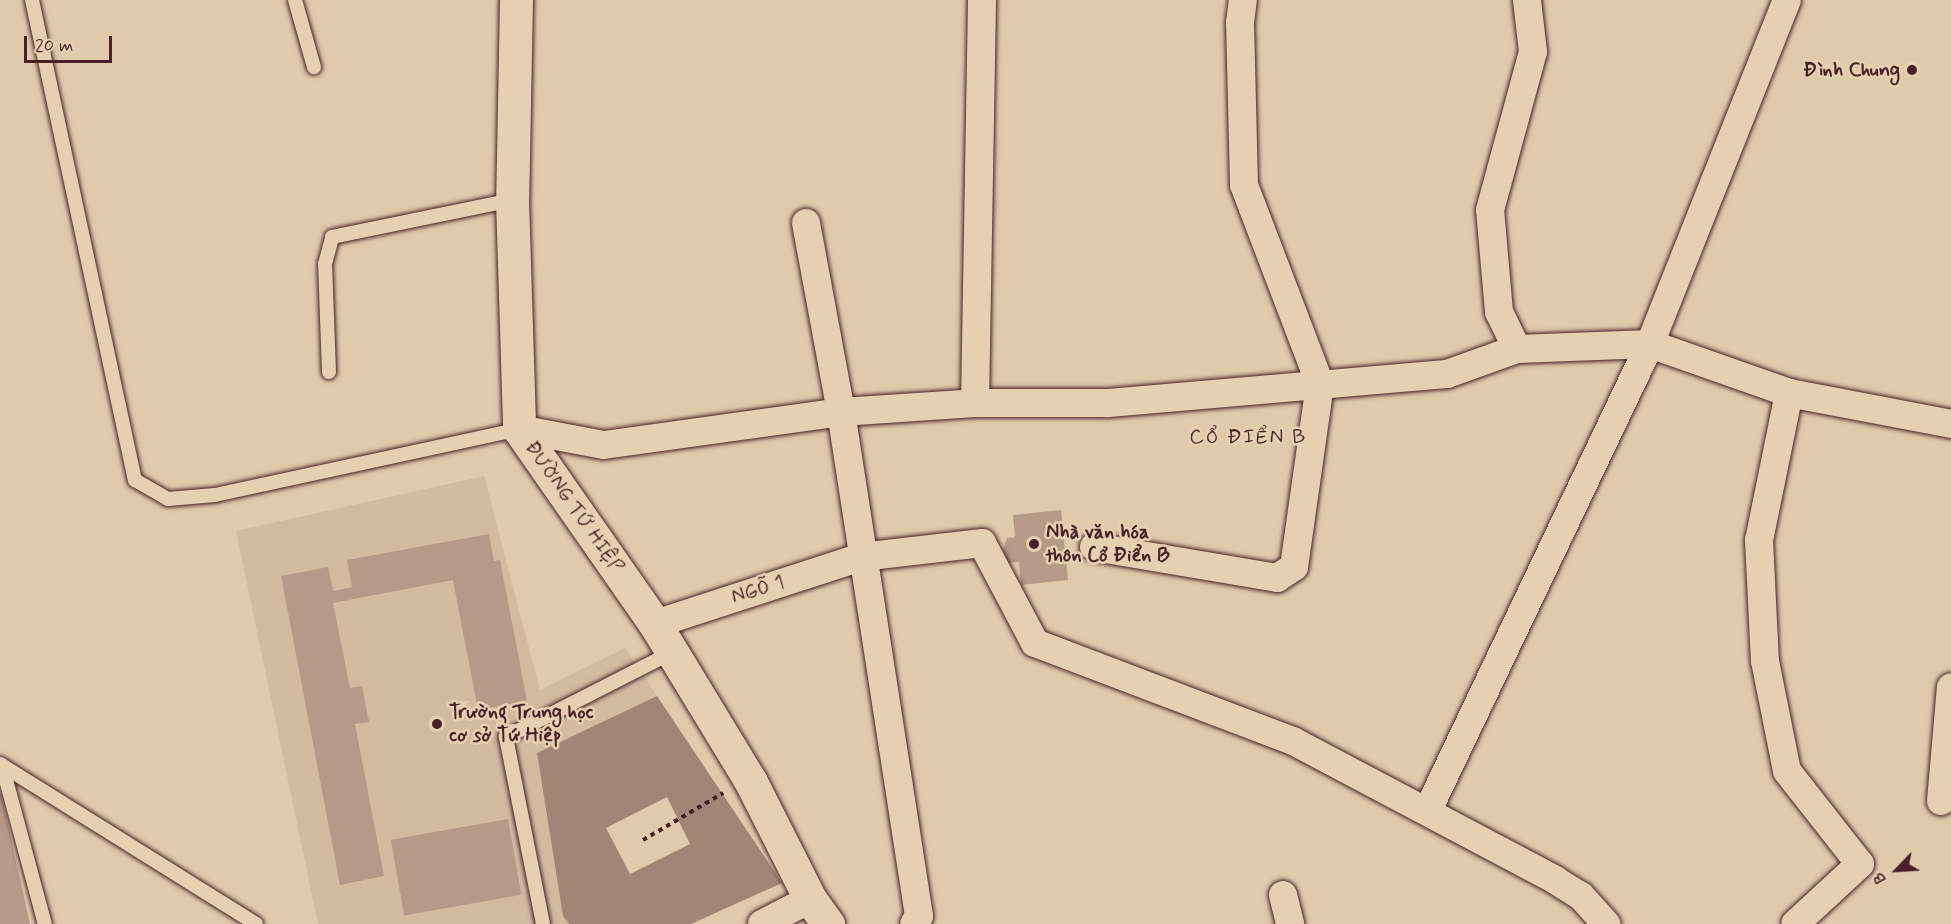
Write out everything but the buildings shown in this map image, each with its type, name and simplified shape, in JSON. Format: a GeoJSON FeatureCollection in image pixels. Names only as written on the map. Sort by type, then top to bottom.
{"type":"FeatureCollection","features":[{"type":"Feature","properties":{"kind":"street","name":"ĐƯỜNG TỨ HIỆP"},"geometry":{"type":"LineString","coordinates":[[516,0],[512,200],[519,429],[656,624],[671,653],[750,780],[819,911]]}},
{"type":"Feature","properties":{"kind":"street"},"geometry":{"type":"LineString","coordinates":[[975,403],[982,0]]}},
{"type":"Feature","properties":{"kind":"street"},"geometry":{"type":"LineString","coordinates":[[1094,547],[1277,578],[1294,567],[1320,384],[1244,185],[1240,23],[1243,0]]}},
{"type":"Feature","properties":{"kind":"street"},"geometry":{"type":"LineString","coordinates":[[1517,349],[1499,312],[1490,210],[1533,52],[1527,0]]}},
{"type":"Feature","properties":{"kind":"street"},"geometry":{"type":"LineString","coordinates":[[1606,924],[1581,896],[1428,810],[1650,344],[1786,0]]}},
{"type":"Feature","properties":{"kind":"street"},"geometry":{"type":"LineString","coordinates":[[806,223],[841,412],[861,557],[919,916],[914,924]]}},
{"type":"Feature","properties":{"kind":"street"},"geometry":{"type":"LineString","coordinates":[[519,429],[604,445],[841,412],[975,403],[1108,403],[1447,374],[1517,349],[1650,344],[1789,393],[1951,424]]}},
{"type":"Feature","properties":{"kind":"street"},"geometry":{"type":"LineString","coordinates":[[1789,393],[1759,540],[1765,661],[1787,771],[1860,864],[1795,924]]}},
{"type":"Feature","properties":{"kind":"street","name":"NGÕ 1"},"geometry":{"type":"LineString","coordinates":[[656,624],[861,557],[982,543],[1035,644],[1293,741],[1428,810]]}},
{"type":"Feature","properties":{"kind":"street"},"geometry":{"type":"LineString","coordinates":[[1941,801],[1951,687]]}},
{"type":"Feature","properties":{"kind":"street"},"geometry":{"type":"LineString","coordinates":[[1283,895],[1290,924]]}},
{"type":"Feature","properties":{"kind":"street"},"geometry":{"type":"LineString","coordinates":[[762,924],[819,911]]}},
{"type":"Feature","properties":{"kind":"lane"},"geometry":{"type":"LineString","coordinates":[[32,0],[135,480],[168,499],[214,495],[519,429]]}},
{"type":"Feature","properties":{"kind":"lane"},"geometry":{"type":"LineString","coordinates":[[296,0],[314,67]]}},
{"type":"Feature","properties":{"kind":"lane"},"geometry":{"type":"LineString","coordinates":[[329,372],[325,264],[332,237],[512,200]]}},
{"type":"Feature","properties":{"kind":"lane"},"geometry":{"type":"LineString","coordinates":[[543,924],[506,737],[671,653]]}},
{"type":"Feature","properties":{"kind":"lane"},"geometry":{"type":"LineString","coordinates":[[1,764],[45,924]]}},
{"type":"Feature","properties":{"kind":"lane"},"geometry":{"type":"LineString","coordinates":[[1,764],[256,924]]}},
{"type":"Feature","properties":{"kind":"path"},"geometry":{"type":"LineString","coordinates":[[643,840],[729,790]]}},
{"type":"Feature","properties":{"kind":"shaded area","name":"Trường Trung học cơ sở Tứ Hiệp"},"geometry":{"type":"Polygon","coordinates":[[[484,476],[540,690],[625,648],[657,696],[537,753],[563,916],[569,924],[318,924],[236,531],[484,476]]]}},
{"type":"Feature","properties":{"kind":"shaded area"},"geometry":{"type":"Polygon","coordinates":[[[657,696],[782,883],[691,924],[569,924],[563,916],[537,753],[657,696]],[[667,797],[606,828],[630,874],[690,844],[667,797]]]}},
{"type":"Feature","properties":{"kind":"place","name":"Đình Chung"},"geometry":{"type":"Point","coordinates":[1912,70]}},
{"type":"Feature","properties":{"kind":"place","name":"Nhà văn hóa thôn Cổ Điển B"},"geometry":{"type":"Point","coordinates":[1034,544]}},
{"type":"Feature","properties":{"kind":"place","name":"Trường Trung học cơ sở Tứ Hiệp"},"geometry":{"type":"Point","coordinates":[437,724]}},
{"type":"Feature","properties":{"kind":"district","name":"CỔ ĐIỂN B"},"geometry":{"type":"Point","coordinates":[1248,437]}}]}
